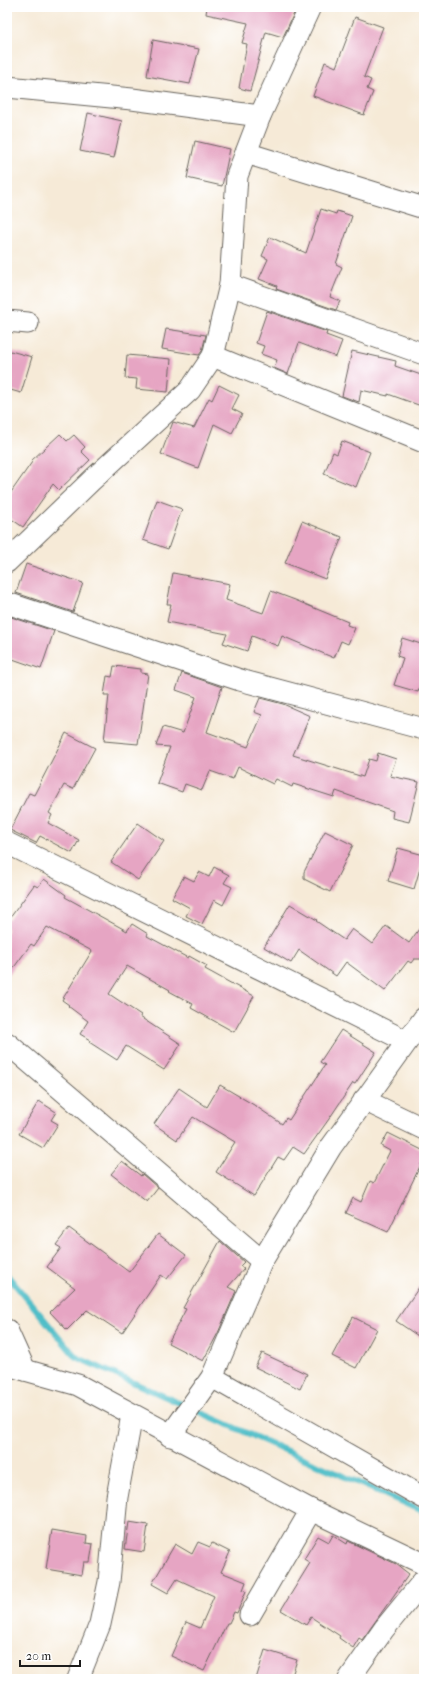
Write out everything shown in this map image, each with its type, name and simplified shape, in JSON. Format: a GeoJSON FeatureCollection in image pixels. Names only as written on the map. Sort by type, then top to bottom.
{"type":"FeatureCollection","features":[{"type":"Feature","properties":{"kind":"street"},"geometry":{"type":"LineString","coordinates":[[7,562],[92,480],[190,390],[213,356],[230,285],[237,176],[260,116],[310,7]]}},
{"type":"Feature","properties":{"kind":"street"},"geometry":{"type":"LineString","coordinates":[[9,91],[132,99],[260,116]]}},
{"type":"Feature","properties":{"kind":"street"},"geometry":{"type":"LineString","coordinates":[[246,153],[424,208]]}},
{"type":"Feature","properties":{"kind":"street"},"geometry":{"type":"LineString","coordinates":[[230,285],[424,354]]}},
{"type":"Feature","properties":{"kind":"street"},"geometry":{"type":"LineString","coordinates":[[7,321],[28,323]]}},
{"type":"Feature","properties":{"kind":"street"},"geometry":{"type":"LineString","coordinates":[[213,356],[424,442]]}},
{"type":"Feature","properties":{"kind":"street"},"geometry":{"type":"LineString","coordinates":[[7,603],[240,680],[424,729]]}},
{"type":"Feature","properties":{"kind":"street"},"geometry":{"type":"LineString","coordinates":[[7,843],[406,1041]]}},
{"type":"Feature","properties":{"kind":"street"},"geometry":{"type":"LineString","coordinates":[[172,1432],[207,1383],[262,1261],[330,1147],[424,1018]]}},
{"type":"Feature","properties":{"kind":"street"},"geometry":{"type":"LineString","coordinates":[[7,1043],[262,1261]]}},
{"type":"Feature","properties":{"kind":"street"},"geometry":{"type":"LineString","coordinates":[[364,1100],[424,1129]]}},
{"type":"Feature","properties":{"kind":"street"},"geometry":{"type":"LineString","coordinates":[[7,1330],[16,1367],[78,1385],[132,1415],[172,1432],[310,1510],[424,1564]]}},
{"type":"Feature","properties":{"kind":"street"},"geometry":{"type":"LineString","coordinates":[[207,1383],[424,1498]]}},
{"type":"Feature","properties":{"kind":"street"},"geometry":{"type":"LineString","coordinates":[[78,1679],[100,1624],[109,1582],[117,1497],[132,1415]]}},
{"type":"Feature","properties":{"kind":"street"},"geometry":{"type":"LineString","coordinates":[[250,1615],[310,1510]]}},
{"type":"Feature","properties":{"kind":"street"},"geometry":{"type":"LineString","coordinates":[[349,1679],[384,1629],[424,1580]]}},
{"type":"Feature","properties":{"kind":"building"},"geometry":{"type":"Polygon","coordinates":[[[207,7],[297,7],[283,37],[266,32],[250,91],[239,88],[247,44],[242,43],[248,23],[206,14],[207,7]]]}},
{"type":"Feature","properties":{"kind":"building"},"geometry":{"type":"Polygon","coordinates":[[[355,17],[383,27],[364,77],[371,80],[367,89],[373,92],[364,115],[313,96],[325,62],[336,67],[355,17]]]}},
{"type":"Feature","properties":{"kind":"building"},"geometry":{"type":"Polygon","coordinates":[[[153,40],[199,49],[190,84],[147,76],[153,40]]]}},
{"type":"Feature","properties":{"kind":"building"},"geometry":{"type":"Polygon","coordinates":[[[88,113],[122,121],[114,158],[80,151],[88,113]]]}},
{"type":"Feature","properties":{"kind":"building"},"geometry":{"type":"Polygon","coordinates":[[[195,141],[230,149],[222,186],[187,178],[195,141]]]}},
{"type":"Feature","properties":{"kind":"building"},"geometry":{"type":"Polygon","coordinates":[[[321,209],[336,214],[337,211],[352,216],[336,264],[342,267],[330,297],[340,301],[336,310],[276,289],[277,286],[259,279],[268,259],[262,256],[270,237],[306,253],[321,209]]]}},
{"type":"Feature","properties":{"kind":"building"},"geometry":{"type":"Polygon","coordinates":[[[267,311],[327,332],[326,335],[342,341],[336,357],[299,343],[288,374],[274,368],[277,360],[261,354],[264,346],[256,343],[267,311]]]}},
{"type":"Feature","properties":{"kind":"building"},"geometry":{"type":"Polygon","coordinates":[[[166,329],[206,335],[202,351],[199,355],[162,349],[166,329]]]}},
{"type":"Feature","properties":{"kind":"building"},"geometry":{"type":"Polygon","coordinates":[[[7,350],[32,357],[21,393],[7,389],[7,350]]]}},
{"type":"Feature","properties":{"kind":"building"},"geometry":{"type":"Polygon","coordinates":[[[352,351],[396,361],[395,366],[424,376],[424,407],[388,394],[388,396],[361,390],[359,402],[342,396],[352,351]]]}},
{"type":"Feature","properties":{"kind":"building"},"geometry":{"type":"Polygon","coordinates":[[[127,355],[171,359],[168,392],[136,389],[137,379],[125,378],[127,355]]]}},
{"type":"Feature","properties":{"kind":"building"},"geometry":{"type":"Polygon","coordinates":[[[219,385],[239,395],[232,409],[242,414],[232,433],[214,424],[198,468],[161,454],[173,422],[194,428],[209,398],[212,400],[219,385]]]}},
{"type":"Feature","properties":{"kind":"building"},"geometry":{"type":"Polygon","coordinates":[[[60,434],[67,441],[74,435],[85,447],[81,451],[90,460],[59,490],[53,484],[23,527],[7,516],[7,498],[32,462],[31,461],[60,434]]]}},
{"type":"Feature","properties":{"kind":"building"},"geometry":{"type":"Polygon","coordinates":[[[342,441],[370,452],[356,487],[324,474],[333,452],[337,454],[342,441]]]}},
{"type":"Feature","properties":{"kind":"building"},"geometry":{"type":"Polygon","coordinates":[[[157,500],[182,509],[168,549],[143,540],[157,500]]]}},
{"type":"Feature","properties":{"kind":"building"},"geometry":{"type":"Polygon","coordinates":[[[302,521],[342,537],[325,579],[285,563],[302,521]]]}},
{"type":"Feature","properties":{"kind":"building"},"geometry":{"type":"Polygon","coordinates":[[[26,564],[83,583],[73,612],[16,593],[26,564]]]}},
{"type":"Feature","properties":{"kind":"building"},"geometry":{"type":"Polygon","coordinates":[[[173,573],[230,584],[226,600],[263,613],[271,591],[348,622],[347,625],[355,628],[348,644],[341,641],[334,658],[282,636],[278,646],[252,636],[247,651],[223,643],[227,634],[167,622],[171,604],[167,604],[173,573]]]}},
{"type":"Feature","properties":{"kind":"building"},"geometry":{"type":"Polygon","coordinates":[[[8,616],[54,631],[41,669],[7,657],[8,616]]]}},
{"type":"Feature","properties":{"kind":"building"},"geometry":{"type":"Polygon","coordinates":[[[402,638],[424,645],[424,687],[420,686],[418,692],[394,685],[403,658],[397,656],[402,638]]]}},
{"type":"Feature","properties":{"kind":"building"},"geometry":{"type":"Polygon","coordinates":[[[114,666],[141,669],[141,673],[148,674],[138,744],[104,741],[109,695],[104,695],[107,676],[112,677],[114,666]]]}},
{"type":"Feature","properties":{"kind":"building"},"geometry":{"type":"Polygon","coordinates":[[[182,673],[222,687],[207,732],[248,747],[262,715],[254,712],[260,698],[283,704],[310,716],[293,755],[363,777],[369,759],[376,761],[378,753],[396,759],[390,776],[419,782],[409,822],[392,818],[393,811],[336,791],[334,797],[293,784],[292,787],[276,779],[273,784],[238,767],[233,779],[210,771],[202,790],[185,784],[182,792],[157,783],[170,747],[156,746],[163,727],[183,733],[196,697],[176,690],[182,673]]]}},
{"type":"Feature","properties":{"kind":"building"},"geometry":{"type":"Polygon","coordinates":[[[66,733],[95,748],[73,789],[64,785],[49,813],[52,815],[48,823],[79,840],[72,853],[40,836],[36,843],[10,830],[29,793],[34,795],[66,733]]]}},
{"type":"Feature","properties":{"kind":"building"},"geometry":{"type":"Polygon","coordinates":[[[138,823],[164,841],[138,880],[111,862],[138,823]]]}},
{"type":"Feature","properties":{"kind":"building"},"geometry":{"type":"Polygon","coordinates":[[[325,831],[353,845],[330,892],[304,879],[304,872],[325,831]]]}},
{"type":"Feature","properties":{"kind":"building"},"geometry":{"type":"Polygon","coordinates":[[[398,848],[424,855],[414,889],[388,881],[398,848]]]}},
{"type":"Feature","properties":{"kind":"building"},"geometry":{"type":"Polygon","coordinates":[[[214,867],[229,875],[224,883],[232,887],[223,905],[214,900],[202,924],[186,916],[190,908],[172,898],[184,876],[194,881],[199,872],[209,877],[214,867]]]}},
{"type":"Feature","properties":{"kind":"building"},"geometry":{"type":"Polygon","coordinates":[[[44,879],[66,895],[65,897],[127,931],[132,924],[148,934],[147,936],[188,958],[189,956],[207,966],[205,969],[254,996],[234,1032],[191,1008],[193,1004],[127,966],[109,994],[141,1015],[140,1017],[181,1044],[164,1070],[126,1046],[117,1060],[89,1042],[90,1040],[80,1034],[88,1021],[62,1000],[92,951],[47,927],[34,946],[31,944],[7,977],[7,922],[34,885],[38,887],[44,879]]]}},
{"type":"Feature","properties":{"kind":"building"},"geometry":{"type":"Polygon","coordinates":[[[290,904],[317,920],[316,921],[344,940],[352,929],[372,944],[386,926],[409,943],[424,922],[424,959],[414,959],[411,963],[408,961],[385,991],[346,962],[336,976],[299,950],[291,963],[264,947],[290,904]]]}},
{"type":"Feature","properties":{"kind":"building"},"geometry":{"type":"Polygon","coordinates":[[[341,1030],[376,1052],[355,1084],[353,1083],[304,1154],[293,1147],[284,1160],[278,1157],[254,1196],[216,1172],[235,1142],[193,1117],[177,1140],[154,1124],[179,1088],[207,1107],[220,1085],[282,1124],[286,1118],[289,1120],[325,1065],[320,1062],[341,1030]]]}},
{"type":"Feature","properties":{"kind":"building"},"geometry":{"type":"Polygon","coordinates":[[[39,1101],[56,1112],[51,1120],[58,1124],[43,1148],[19,1134],[39,1101]]]}},
{"type":"Feature","properties":{"kind":"building"},"geometry":{"type":"Polygon","coordinates":[[[388,1133],[424,1151],[424,1158],[388,1232],[346,1213],[353,1198],[361,1202],[370,1181],[374,1183],[390,1151],[381,1146],[388,1133]]]}},
{"type":"Feature","properties":{"kind":"building"},"geometry":{"type":"Polygon","coordinates":[[[122,1161],[141,1176],[142,1174],[158,1188],[147,1202],[111,1174],[122,1161]]]}},
{"type":"Feature","properties":{"kind":"building"},"geometry":{"type":"Polygon","coordinates":[[[69,1228],[129,1272],[158,1234],[186,1255],[167,1279],[161,1275],[122,1333],[87,1310],[67,1330],[50,1312],[75,1288],[47,1267],[61,1248],[56,1245],[69,1228]]]}},
{"type":"Feature","properties":{"kind":"building"},"geometry":{"type":"Polygon","coordinates":[[[220,1241],[244,1262],[240,1266],[244,1269],[228,1287],[236,1291],[218,1333],[203,1361],[168,1343],[186,1309],[183,1308],[220,1241]]]}},
{"type":"Feature","properties":{"kind":"building"},"geometry":{"type":"Polygon","coordinates":[[[424,1280],[424,1340],[396,1321],[424,1280]]]}},
{"type":"Feature","properties":{"kind":"building"},"geometry":{"type":"Polygon","coordinates":[[[353,1317],[377,1329],[356,1368],[332,1356],[353,1317]]]}},
{"type":"Feature","properties":{"kind":"building"},"geometry":{"type":"Polygon","coordinates":[[[262,1353],[307,1374],[300,1389],[255,1367],[262,1353]]]}},
{"type":"Feature","properties":{"kind":"building"},"geometry":{"type":"Polygon","coordinates":[[[129,1522],[148,1525],[144,1552],[125,1549],[129,1522]]]}},
{"type":"Feature","properties":{"kind":"building"},"geometry":{"type":"Polygon","coordinates":[[[52,1530],[87,1536],[86,1543],[93,1544],[90,1562],[84,1562],[82,1575],[46,1569],[52,1530]]]}},
{"type":"Feature","properties":{"kind":"building"},"geometry":{"type":"Polygon","coordinates":[[[333,1535],[347,1544],[348,1541],[396,1564],[409,1574],[362,1640],[359,1638],[353,1648],[339,1638],[340,1636],[311,1617],[306,1625],[281,1610],[310,1563],[304,1559],[318,1536],[329,1542],[333,1535]]]}},
{"type":"Feature","properties":{"kind":"building"},"geometry":{"type":"Polygon","coordinates":[[[198,1542],[210,1547],[212,1543],[230,1552],[221,1572],[246,1582],[243,1590],[246,1591],[237,1613],[234,1612],[229,1623],[227,1623],[204,1671],[171,1656],[186,1622],[200,1628],[214,1596],[177,1579],[168,1593],[152,1584],[175,1544],[192,1554],[198,1542]]]}},
{"type":"Feature","properties":{"kind":"building"},"geometry":{"type":"Polygon","coordinates":[[[265,1650],[297,1660],[291,1679],[256,1679],[265,1650]]]}},
{"type":"Feature","properties":{"kind":"waterway"},"geometry":{"type":"LineString","coordinates":[[7,1275],[76,1357],[424,1512]]}}]}
